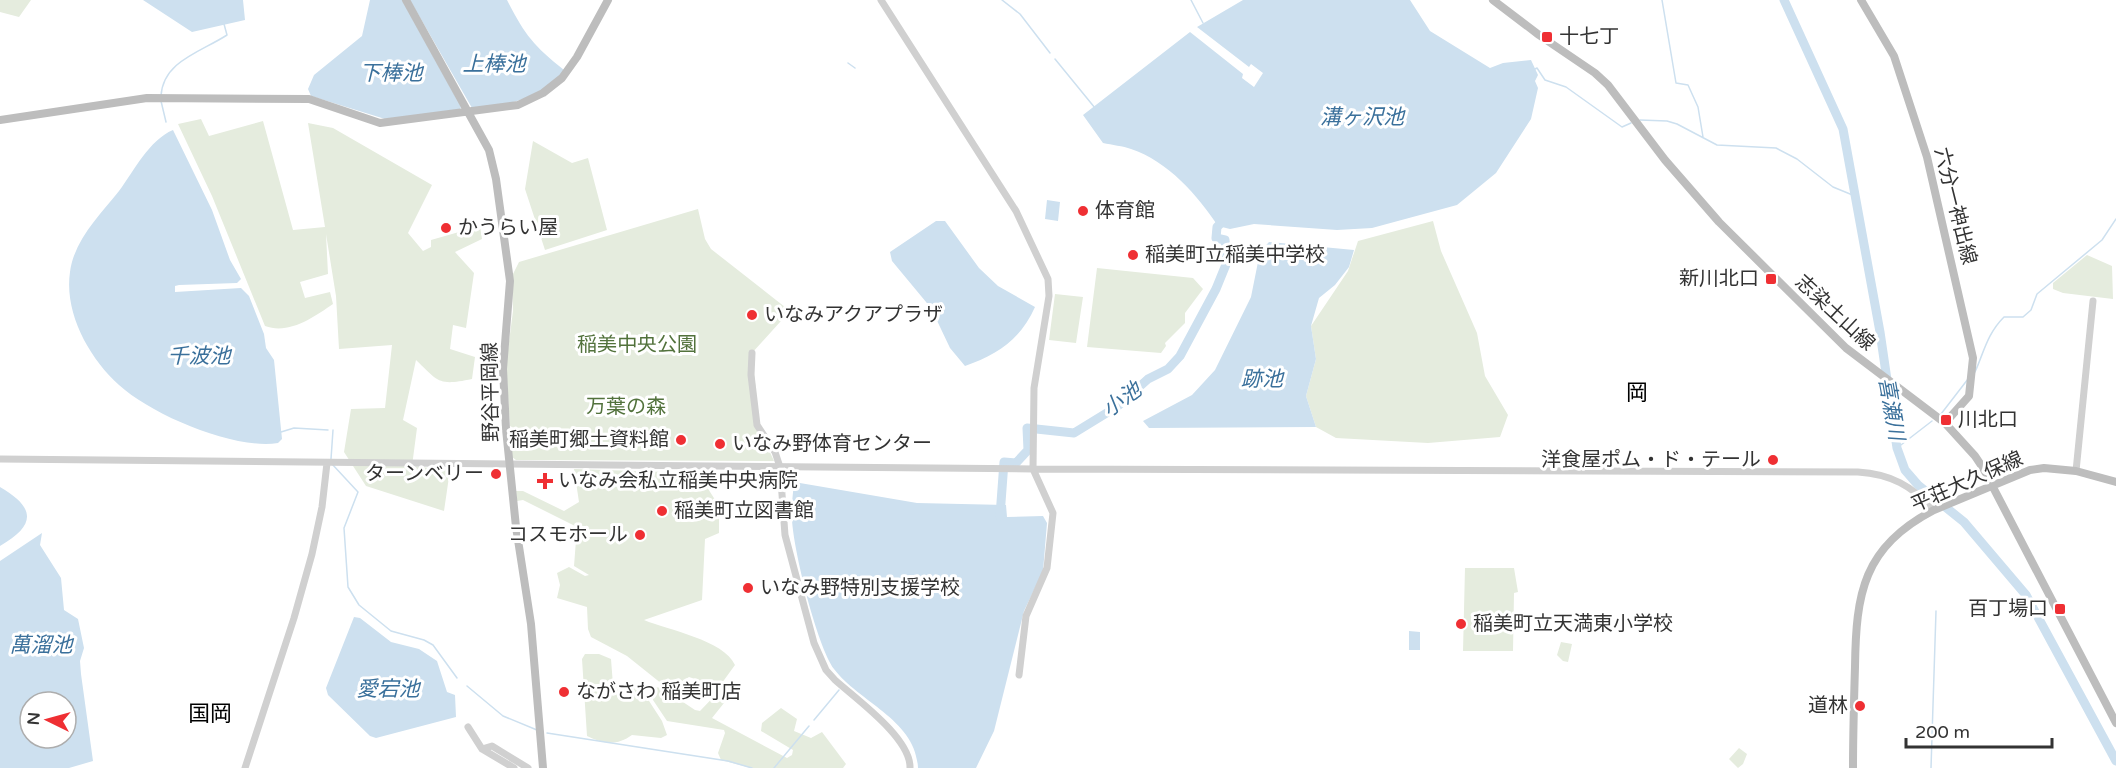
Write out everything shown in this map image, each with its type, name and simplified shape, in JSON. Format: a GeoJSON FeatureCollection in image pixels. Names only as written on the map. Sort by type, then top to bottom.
{"type":"FeatureCollection","features":[{"type":"Feature","properties":{"kind":"main road","name":"野谷平岡線"},"geometry":{"type":"LineString","coordinates":[[406,0],[469,112],[491,160],[508,265],[508,319],[503,369],[516,527],[531,624],[543,768]]}},
{"type":"Feature","properties":{"kind":"main road"},"geometry":{"type":"LineString","coordinates":[[0,120],[157,97],[309,99],[380,123],[518,105],[543,93],[562,78],[577,57],[608,0]]}},
{"type":"Feature","properties":{"kind":"main road","name":"志染土山線"},"geometry":{"type":"LineString","coordinates":[[1493,0],[1539,35],[1590,69],[1608,85],[1665,159],[1719,222],[1846,348],[1945,423],[1975,456],[2116,723]]}},
{"type":"Feature","properties":{"kind":"main road","name":"六分一神出線"},"geometry":{"type":"LineString","coordinates":[[1861,0],[1894,56],[1927,157],[1972,358],[1969,396],[1945,423]]}},
{"type":"Feature","properties":{"kind":"main road","name":"平荘大久保線"},"geometry":{"type":"LineString","coordinates":[[1852,768],[1856,625],[1864,581],[1888,543],[1911,524],[1936,509],[2044,468],[2076,471],[2116,482]]}},
{"type":"Feature","properties":{"kind":"street"},"geometry":{"type":"LineString","coordinates":[[881,0],[1016,212],[1048,279],[1049,296],[1034,388],[1033,469],[1053,513],[1047,568],[1026,616],[1019,675]]}},
{"type":"Feature","properties":{"kind":"street"},"geometry":{"type":"LineString","coordinates":[[2076,471],[2093,302]]}},
{"type":"Feature","properties":{"kind":"street"},"geometry":{"type":"LineString","coordinates":[[752,353],[751,375],[757,425],[775,452],[780,467],[785,535],[820,660],[835,680],[898,740],[906,752],[910,768]]}},
{"type":"Feature","properties":{"kind":"street"},"geometry":{"type":"LineString","coordinates":[[0,459],[1033,469],[1858,472],[1884,475],[1905,483],[1936,509]]}},
{"type":"Feature","properties":{"kind":"street"},"geometry":{"type":"LineString","coordinates":[[245,768],[294,618],[312,554],[322,507],[327,463]]}},
{"type":"Feature","properties":{"kind":"street"},"geometry":{"type":"LineString","coordinates":[[468,727],[482,749],[514,768]]}},
{"type":"Feature","properties":{"kind":"street"},"geometry":{"type":"LineString","coordinates":[[482,749],[492,746],[528,768]]}},
{"type":"Feature","properties":{"kind":"green space"},"geometry":{"type":"Polygon","coordinates":[[[0,0],[31,0],[19,17],[0,12],[0,0]]]}},
{"type":"Feature","properties":{"kind":"green space"},"geometry":{"type":"Polygon","coordinates":[[[201,119],[209,136],[263,121],[293,230],[325,227],[308,123],[333,128],[432,185],[408,233],[423,251],[431,247],[431,240],[480,226],[482,239],[455,252],[474,273],[466,328],[453,325],[450,349],[475,357],[472,379],[445,382],[435,378],[416,360],[403,420],[417,428],[412,466],[450,470],[444,511],[366,486],[344,452],[351,409],[385,408],[392,345],[339,349],[336,296],[326,234],[328,274],[300,282],[305,298],[330,292],[333,304],[309,319],[292,326],[274,328],[265,326],[212,196],[178,124],[201,119]]]}},
{"type":"Feature","properties":{"kind":"green space"},"geometry":{"type":"Polygon","coordinates":[[[533,141],[572,163],[588,158],[607,230],[545,250],[525,189],[533,141]]]}},
{"type":"Feature","properties":{"kind":"green space","name":"稲美中央公園"},"geometry":{"type":"Polygon","coordinates":[[[698,209],[705,239],[711,249],[790,311],[752,353],[760,431],[774,461],[516,460],[512,457],[512,442],[525,448],[531,437],[510,426],[506,365],[513,311],[512,276],[519,262],[698,209]]]}},
{"type":"Feature","properties":{"kind":"green space"},"geometry":{"type":"Polygon","coordinates":[[[1433,221],[1441,251],[1477,333],[1485,376],[1508,415],[1500,437],[1428,443],[1336,438],[1316,427],[1306,396],[1316,359],[1311,326],[1348,271],[1358,241],[1433,221]]]}},
{"type":"Feature","properties":{"kind":"green space"},"geometry":{"type":"Polygon","coordinates":[[[2087,255],[2112,266],[2113,299],[2063,293],[2053,289],[2053,283],[2087,255]]]}},
{"type":"Feature","properties":{"kind":"green space"},"geometry":{"type":"Polygon","coordinates":[[[1097,268],[1193,278],[1203,289],[1185,313],[1185,323],[1165,343],[1166,346],[1161,353],[1087,347],[1097,268]]]}},
{"type":"Feature","properties":{"kind":"green space"},"geometry":{"type":"Polygon","coordinates":[[[1055,294],[1083,297],[1076,343],[1049,340],[1055,294]]]}},
{"type":"Feature","properties":{"kind":"green space"},"geometry":{"type":"Polygon","coordinates":[[[574,469],[698,473],[719,506],[719,533],[705,539],[702,600],[644,620],[708,642],[729,656],[735,665],[719,687],[689,677],[681,682],[662,684],[627,656],[591,637],[588,629],[587,607],[557,598],[560,585],[557,573],[569,567],[585,576],[589,575],[574,566],[577,527],[523,500],[517,501],[516,491],[523,491],[564,511],[579,502],[574,469]]]}},
{"type":"Feature","properties":{"kind":"green space"},"geometry":{"type":"Polygon","coordinates":[[[1465,568],[1514,568],[1518,592],[1514,593],[1513,651],[1463,651],[1465,568]]]}},
{"type":"Feature","properties":{"kind":"green space"},"geometry":{"type":"Polygon","coordinates":[[[1561,642],[1572,644],[1568,662],[1563,661],[1557,655],[1561,642]]]}},
{"type":"Feature","properties":{"kind":"green space"},"geometry":{"type":"Polygon","coordinates":[[[585,654],[599,654],[611,659],[613,685],[640,687],[662,721],[667,735],[661,738],[632,735],[621,741],[610,743],[587,736],[582,659],[585,654]]]}},
{"type":"Feature","properties":{"kind":"green space"},"geometry":{"type":"Polygon","coordinates":[[[723,687],[731,689],[732,693],[712,718],[787,758],[792,755],[793,750],[761,731],[762,723],[781,708],[797,719],[794,731],[811,738],[822,732],[846,764],[843,768],[751,768],[721,760],[718,753],[724,730],[667,721],[653,700],[651,689],[662,688],[700,711],[723,687]]]}},
{"type":"Feature","properties":{"kind":"green space"},"geometry":{"type":"Polygon","coordinates":[[[1739,748],[1747,754],[1743,764],[1738,768],[1729,759],[1739,748]]]}},
{"type":"Feature","properties":{"kind":"water"},"geometry":{"type":"Polygon","coordinates":[[[143,0],[243,0],[245,20],[192,32],[143,0]]]}},
{"type":"Feature","properties":{"kind":"water","name":"下棒池"},"geometry":{"type":"Polygon","coordinates":[[[370,0],[402,0],[461,107],[459,111],[385,119],[311,96],[308,89],[314,75],[362,36],[370,0]]]}},
{"type":"Feature","properties":{"kind":"water","name":"上棒池"},"geometry":{"type":"Polygon","coordinates":[[[410,0],[507,0],[531,39],[564,70],[545,88],[523,99],[511,103],[472,108],[410,0]]]}},
{"type":"Feature","properties":{"kind":"water","name":"溝ヶ沢池"},"geometry":{"type":"Polygon","coordinates":[[[1243,0],[1410,0],[1430,31],[1490,68],[1503,63],[1531,60],[1538,75],[1535,81],[1538,88],[1531,119],[1496,173],[1457,205],[1372,228],[1337,230],[1254,224],[1230,229],[1218,226],[1201,203],[1170,171],[1145,155],[1128,148],[1103,143],[1083,115],[1190,32],[1243,74],[1242,78],[1254,87],[1263,73],[1251,64],[1249,67],[1197,27],[1243,0]]]}},
{"type":"Feature","properties":{"kind":"water","name":"千波池"},"geometry":{"type":"Polygon","coordinates":[[[173,130],[212,210],[230,260],[241,279],[237,283],[179,285],[175,286],[175,292],[241,288],[249,296],[264,334],[266,348],[274,360],[282,439],[278,443],[260,444],[217,436],[152,408],[119,385],[108,374],[89,348],[75,319],[69,288],[70,272],[72,260],[82,239],[149,148],[173,130]]]}},
{"type":"Feature","properties":{"kind":"water"},"geometry":{"type":"Polygon","coordinates":[[[1047,200],[1060,202],[1058,221],[1045,219],[1047,200]]]}},
{"type":"Feature","properties":{"kind":"water"},"geometry":{"type":"Polygon","coordinates":[[[936,221],[945,221],[979,268],[998,286],[1035,307],[1023,328],[1007,344],[987,357],[965,366],[950,348],[931,308],[892,261],[890,252],[936,221]]]}},
{"type":"Feature","properties":{"kind":"water","name":"跡池"},"geometry":{"type":"Polygon","coordinates":[[[1269,242],[1354,250],[1349,267],[1335,285],[1319,298],[1311,326],[1316,359],[1306,396],[1316,427],[1149,428],[1143,421],[1192,395],[1215,370],[1251,297],[1260,252],[1269,242]]]}},
{"type":"Feature","properties":{"kind":"water"},"geometry":{"type":"Polygon","coordinates":[[[794,482],[917,503],[1006,505],[1007,517],[1043,516],[1047,523],[1043,571],[1024,611],[994,731],[976,768],[918,768],[915,751],[908,737],[885,713],[845,681],[834,669],[820,640],[797,552],[792,514],[794,482]]]}},
{"type":"Feature","properties":{"kind":"water"},"geometry":{"type":"Polygon","coordinates":[[[0,487],[20,502],[27,516],[20,531],[0,546],[0,487]]]}},
{"type":"Feature","properties":{"kind":"water","name":"萬溜池"},"geometry":{"type":"Polygon","coordinates":[[[42,533],[40,545],[61,578],[64,610],[78,619],[84,648],[80,661],[81,674],[93,761],[69,768],[0,768],[0,561],[42,533]]]}},
{"type":"Feature","properties":{"kind":"water","name":"愛宕池"},"geometry":{"type":"Polygon","coordinates":[[[354,617],[360,618],[391,642],[419,649],[437,661],[447,692],[455,695],[456,717],[376,738],[370,736],[328,695],[326,688],[354,617]]]}},
{"type":"Feature","properties":{"kind":"water"},"geometry":{"type":"Polygon","coordinates":[[[1409,631],[1420,632],[1420,650],[1409,650],[1409,631]]]}},
{"type":"Feature","properties":{"kind":"waterway"},"geometry":{"type":"LineString","coordinates":[[1002,0],[1020,14],[1050,53]]}},
{"type":"Feature","properties":{"kind":"waterway"},"geometry":{"type":"LineString","coordinates":[[1191,0],[1203,23]]}},
{"type":"Feature","properties":{"kind":"waterway"},"geometry":{"type":"LineString","coordinates":[[1662,0],[1676,83],[1688,85],[1698,107],[1703,137]]}},
{"type":"Feature","properties":{"kind":"waterway","name":"喜瀬川"},"geometry":{"type":"LineString","coordinates":[[1784,0],[1843,129],[1880,332],[1897,448],[1905,470],[1918,485],[1964,522],[2026,595],[2116,761]]}},
{"type":"Feature","properties":{"kind":"waterway"},"geometry":{"type":"LineString","coordinates":[[161,96],[163,84],[168,74],[176,66],[227,35],[224,24]]}},
{"type":"Feature","properties":{"kind":"waterway"},"geometry":{"type":"LineString","coordinates":[[1055,59],[1095,108]]}},
{"type":"Feature","properties":{"kind":"waterway"},"geometry":{"type":"LineString","coordinates":[[848,63],[855,68]]}},
{"type":"Feature","properties":{"kind":"waterway"},"geometry":{"type":"LineString","coordinates":[[1535,69],[1537,68],[1545,80],[1566,87],[1622,127],[1631,123]]}},
{"type":"Feature","properties":{"kind":"waterway"},"geometry":{"type":"LineString","coordinates":[[161,101],[166,122]]}},
{"type":"Feature","properties":{"kind":"waterway"},"geometry":{"type":"LineString","coordinates":[[1640,120],[1667,121],[1677,124],[1717,145],[1776,148],[1797,159],[1833,187],[1855,196]]}},
{"type":"Feature","properties":{"kind":"waterway","name":"小池"},"geometry":{"type":"LineString","coordinates":[[1000,516],[1004,462],[1016,463],[1028,450],[1027,428],[1074,433],[1118,406],[1148,379],[1168,369],[1180,356],[1216,289],[1227,262],[1225,240],[1216,238],[1217,227],[1226,218]]}},
{"type":"Feature","properties":{"kind":"waterway"},"geometry":{"type":"LineString","coordinates":[[1975,372],[1998,323],[2004,317],[2023,317],[2031,310],[2037,294],[2102,240],[2116,219]]}},
{"type":"Feature","properties":{"kind":"waterway"},"geometry":{"type":"LineString","coordinates":[[1941,414],[1968,379]]}},
{"type":"Feature","properties":{"kind":"waterway"},"geometry":{"type":"LineString","coordinates":[[1897,448],[1932,421]]}},
{"type":"Feature","properties":{"kind":"waterway"},"geometry":{"type":"LineString","coordinates":[[281,432],[294,428],[328,430]]}},
{"type":"Feature","properties":{"kind":"waterway"},"geometry":{"type":"LineString","coordinates":[[331,459],[333,430]]}},
{"type":"Feature","properties":{"kind":"waterway"},"geometry":{"type":"LineString","coordinates":[[332,464],[358,492],[344,528],[348,587],[359,605],[391,631],[424,640],[433,645],[457,678]]}},
{"type":"Feature","properties":{"kind":"waterway"},"geometry":{"type":"LineString","coordinates":[[1931,768],[1936,611]]}},
{"type":"Feature","properties":{"kind":"waterway"},"geometry":{"type":"LineString","coordinates":[[467,686],[503,716],[537,730]]}},
{"type":"Feature","properties":{"kind":"waterway"},"geometry":{"type":"LineString","coordinates":[[814,720],[839,690]]}},
{"type":"Feature","properties":{"kind":"waterway"},"geometry":{"type":"LineString","coordinates":[[774,768],[809,726]]}},
{"type":"Feature","properties":{"kind":"waterway"},"geometry":{"type":"LineString","coordinates":[[547,733],[728,761],[752,768]]}},
{"type":"Feature","properties":{"kind":"place","name":"十七丁"},"geometry":{"type":"Point","coordinates":[1547,37]}},
{"type":"Feature","properties":{"kind":"place","name":"体育館"},"geometry":{"type":"Point","coordinates":[1083,211]}},
{"type":"Feature","properties":{"kind":"place","name":"かうらい屋"},"geometry":{"type":"Point","coordinates":[446,228]}},
{"type":"Feature","properties":{"kind":"place","name":"稲美町立稲美中学校"},"geometry":{"type":"Point","coordinates":[1133,255]}},
{"type":"Feature","properties":{"kind":"place","name":"新川北口"},"geometry":{"type":"Point","coordinates":[1771,279]}},
{"type":"Feature","properties":{"kind":"place","name":"いなみアクアプラザ"},"geometry":{"type":"Point","coordinates":[752,315]}},
{"type":"Feature","properties":{"kind":"place","name":"川北口"},"geometry":{"type":"Point","coordinates":[1946,420]}},
{"type":"Feature","properties":{"kind":"place","name":"稲美町郷土資料館"},"geometry":{"type":"Point","coordinates":[681,440]}},
{"type":"Feature","properties":{"kind":"place","name":"いなみ野体育センター"},"geometry":{"type":"Point","coordinates":[720,444]}},
{"type":"Feature","properties":{"kind":"place","name":"洋食屋ポム・ド・テール"},"geometry":{"type":"Point","coordinates":[1773,460]}},
{"type":"Feature","properties":{"kind":"place","name":"ターンベリー"},"geometry":{"type":"Point","coordinates":[496,474]}},
{"type":"Feature","properties":{"kind":"place","name":"いなみ会私立稲美中央病院"},"geometry":{"type":"Point","coordinates":[545,481]}},
{"type":"Feature","properties":{"kind":"place","name":"稲美町立図書館"},"geometry":{"type":"Point","coordinates":[662,511]}},
{"type":"Feature","properties":{"kind":"place","name":"コスモホール"},"geometry":{"type":"Point","coordinates":[640,535]}},
{"type":"Feature","properties":{"kind":"place","name":"いなみ野特別支援学校"},"geometry":{"type":"Point","coordinates":[748,588]}},
{"type":"Feature","properties":{"kind":"place","name":"百丁場口"},"geometry":{"type":"Point","coordinates":[2060,609]}},
{"type":"Feature","properties":{"kind":"place","name":"稲美町立天満東小学校"},"geometry":{"type":"Point","coordinates":[1461,624]}},
{"type":"Feature","properties":{"kind":"place","name":"ながさわ 稲美町店"},"geometry":{"type":"Point","coordinates":[564,692]}},
{"type":"Feature","properties":{"kind":"place","name":"道林"},"geometry":{"type":"Point","coordinates":[1860,706]}},
{"type":"Feature","properties":{"kind":"district","name":"岡"},"geometry":{"type":"Point","coordinates":[1637,393]}},
{"type":"Feature","properties":{"kind":"district","name":"国岡"},"geometry":{"type":"Point","coordinates":[210,714]}},
{"type":"Feature","properties":{"kind":"park label","name":"万葉の森"},"geometry":{"type":"Point","coordinates":[626,407]}}]}
